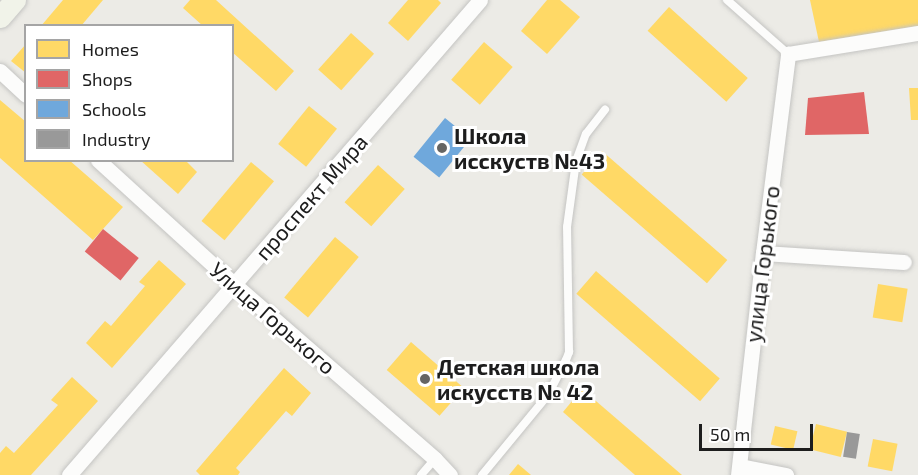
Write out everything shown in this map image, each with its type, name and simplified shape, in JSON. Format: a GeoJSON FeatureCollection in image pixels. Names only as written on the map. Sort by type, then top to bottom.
{"type":"FeatureCollection","features":[{"type":"Feature","properties":{"kind":"street"},"geometry":{"type":"LineString","coordinates":[[0,17],[15,0]]}},
{"type":"Feature","properties":{"kind":"street","name":"проспект Мира"},"geometry":{"type":"LineString","coordinates":[[69,475],[480,0]]}},
{"type":"Feature","properties":{"kind":"street"},"geometry":{"type":"LineString","coordinates":[[789,54],[918,33]]}},
{"type":"Feature","properties":{"kind":"street","name":"улица Горького"},"geometry":{"type":"LineString","coordinates":[[739,471],[762,253],[789,54]]}},
{"type":"Feature","properties":{"kind":"street"},"geometry":{"type":"LineString","coordinates":[[0,71],[24,92]]}},
{"type":"Feature","properties":{"kind":"street","name":"Улица Горького"},"geometry":{"type":"LineString","coordinates":[[100,162],[235,285],[435,459],[450,475]]}},
{"type":"Feature","properties":{"kind":"street"},"geometry":{"type":"LineString","coordinates":[[762,253],[904,262]]}},
{"type":"Feature","properties":{"kind":"street"},"geometry":{"type":"LineString","coordinates":[[739,471],[786,475]]}},
{"type":"Feature","properties":{"kind":"lane"},"geometry":{"type":"LineString","coordinates":[[727,0],[789,54]]}},
{"type":"Feature","properties":{"kind":"lane"},"geometry":{"type":"LineString","coordinates":[[482,475],[548,395],[567,360],[569,352],[567,227],[576,161],[586,134],[605,110]]}},
{"type":"Feature","properties":{"kind":"lane"},"geometry":{"type":"LineString","coordinates":[[421,475],[435,459]]}},
{"type":"Feature","properties":{"kind":"building: Homes"},"geometry":{"type":"Polygon","coordinates":[[[63,0],[103,0],[83,24],[43,24],[63,0]]]}},
{"type":"Feature","properties":{"kind":"building: Homes"},"geometry":{"type":"Polygon","coordinates":[[[190,0],[216,0],[294,71],[276,91],[234,54],[234,24],[201,24],[183,8],[190,0]]]}},
{"type":"Feature","properties":{"kind":"building: Homes"},"geometry":{"type":"Polygon","coordinates":[[[408,0],[438,0],[441,3],[408,41],[388,23],[408,0]]]}},
{"type":"Feature","properties":{"kind":"building: Homes"},"geometry":{"type":"Polygon","coordinates":[[[547,0],[560,0],[580,17],[547,54],[521,31],[547,0]]]}},
{"type":"Feature","properties":{"kind":"building: Homes"},"geometry":{"type":"Polygon","coordinates":[[[810,0],[918,0],[918,26],[819,42],[810,0]]]}},
{"type":"Feature","properties":{"kind":"building: Homes"},"geometry":{"type":"Polygon","coordinates":[[[669,7],[748,78],[726,102],[648,31],[669,7]]]}},
{"type":"Feature","properties":{"kind":"building: Homes"},"geometry":{"type":"Polygon","coordinates":[[[351,33],[374,54],[341,90],[318,69],[351,33]]]}},
{"type":"Feature","properties":{"kind":"building: Homes"},"geometry":{"type":"Polygon","coordinates":[[[484,42],[513,67],[480,105],[451,80],[484,42]]]}},
{"type":"Feature","properties":{"kind":"building: Homes"},"geometry":{"type":"Polygon","coordinates":[[[24,46],[24,71],[11,61],[24,46]]]}},
{"type":"Feature","properties":{"kind":"building: Homes"},"geometry":{"type":"Polygon","coordinates":[[[909,88],[918,88],[918,120],[911,120],[909,88]]]}},
{"type":"Feature","properties":{"kind":"building: Homes"},"geometry":{"type":"Polygon","coordinates":[[[0,100],[24,120],[24,162],[71,162],[123,207],[93,240],[0,158],[0,100]]]}},
{"type":"Feature","properties":{"kind":"building: Homes"},"geometry":{"type":"Polygon","coordinates":[[[309,106],[337,129],[306,167],[278,144],[309,106]]]}},
{"type":"Feature","properties":{"kind":"building: Homes"},"geometry":{"type":"Polygon","coordinates":[[[602,151],[727,260],[707,283],[582,174],[602,151]]]}},
{"type":"Feature","properties":{"kind":"building: Homes"},"geometry":{"type":"Polygon","coordinates":[[[142,162],[187,162],[197,172],[178,194],[142,162]]]}},
{"type":"Feature","properties":{"kind":"building: Homes"},"geometry":{"type":"Polygon","coordinates":[[[251,162],[274,181],[224,240],[202,221],[251,162]]]}},
{"type":"Feature","properties":{"kind":"building: Homes"},"geometry":{"type":"Polygon","coordinates":[[[378,165],[405,189],[371,226],[345,202],[378,165]]]}},
{"type":"Feature","properties":{"kind":"building: Homes"},"geometry":{"type":"Polygon","coordinates":[[[335,237],[359,257],[308,317],[284,298],[335,237]]]}},
{"type":"Feature","properties":{"kind":"building: Homes"},"geometry":{"type":"Polygon","coordinates":[[[159,260],[186,284],[112,368],[86,343],[105,321],[111,326],[145,286],[139,282],[159,260]]]}},
{"type":"Feature","properties":{"kind":"building: Homes"},"geometry":{"type":"Polygon","coordinates":[[[596,271],[720,379],[700,401],[576,294],[596,271]]]}},
{"type":"Feature","properties":{"kind":"building: Homes"},"geometry":{"type":"Polygon","coordinates":[[[878,284],[908,289],[902,322],[873,318],[878,284]]]}},
{"type":"Feature","properties":{"kind":"building: Homes","name":"Детская школа искусств № 42"},"geometry":{"type":"Polygon","coordinates":[[[411,342],[464,388],[440,416],[387,370],[411,342]]]}},
{"type":"Feature","properties":{"kind":"building: Homes"},"geometry":{"type":"Polygon","coordinates":[[[284,368],[311,393],[292,416],[286,411],[236,468],[240,472],[238,475],[200,475],[196,471],[284,368]]]}},
{"type":"Feature","properties":{"kind":"building: Homes"},"geometry":{"type":"Polygon","coordinates":[[[72,377],[98,401],[31,475],[0,475],[0,453],[6,446],[14,453],[58,405],[51,400],[72,377]]]}},
{"type":"Feature","properties":{"kind":"building: Homes"},"geometry":{"type":"Polygon","coordinates":[[[582,389],[682,475],[635,475],[563,412],[582,389]]]}},
{"type":"Feature","properties":{"kind":"building: Homes"},"geometry":{"type":"Polygon","coordinates":[[[816,424],[847,432],[841,457],[810,449],[816,424]]]}},
{"type":"Feature","properties":{"kind":"building: Homes"},"geometry":{"type":"Polygon","coordinates":[[[775,426],[797,431],[793,450],[771,445],[775,426]]]}},
{"type":"Feature","properties":{"kind":"building: Homes"},"geometry":{"type":"Polygon","coordinates":[[[873,439],[898,444],[892,471],[868,466],[873,439]]]}},
{"type":"Feature","properties":{"kind":"building: Homes"},"geometry":{"type":"Polygon","coordinates":[[[518,464],[531,475],[509,475],[518,464]]]}},
{"type":"Feature","properties":{"kind":"building: Shops"},"geometry":{"type":"Polygon","coordinates":[[[864,92],[869,134],[805,135],[808,98],[864,92]]]}},
{"type":"Feature","properties":{"kind":"building: Shops"},"geometry":{"type":"Polygon","coordinates":[[[103,229],[139,258],[120,280],[85,252],[103,229]]]}},
{"type":"Feature","properties":{"kind":"building: Schools","name":"Школа исскуств №43"},"geometry":{"type":"Polygon","coordinates":[[[445,118],[471,139],[439,178],[414,157],[445,118]]]}},
{"type":"Feature","properties":{"kind":"building: Industry"},"geometry":{"type":"Polygon","coordinates":[[[847,432],[860,434],[856,459],[843,457],[847,432]]]}},
{"type":"Feature","properties":{"kind":"place","name":"Школа исскуств №43"},"geometry":{"type":"Point","coordinates":[442,148]}},
{"type":"Feature","properties":{"kind":"place","name":"Детская школа искусств № 42"},"geometry":{"type":"Point","coordinates":[425,379]}}]}
